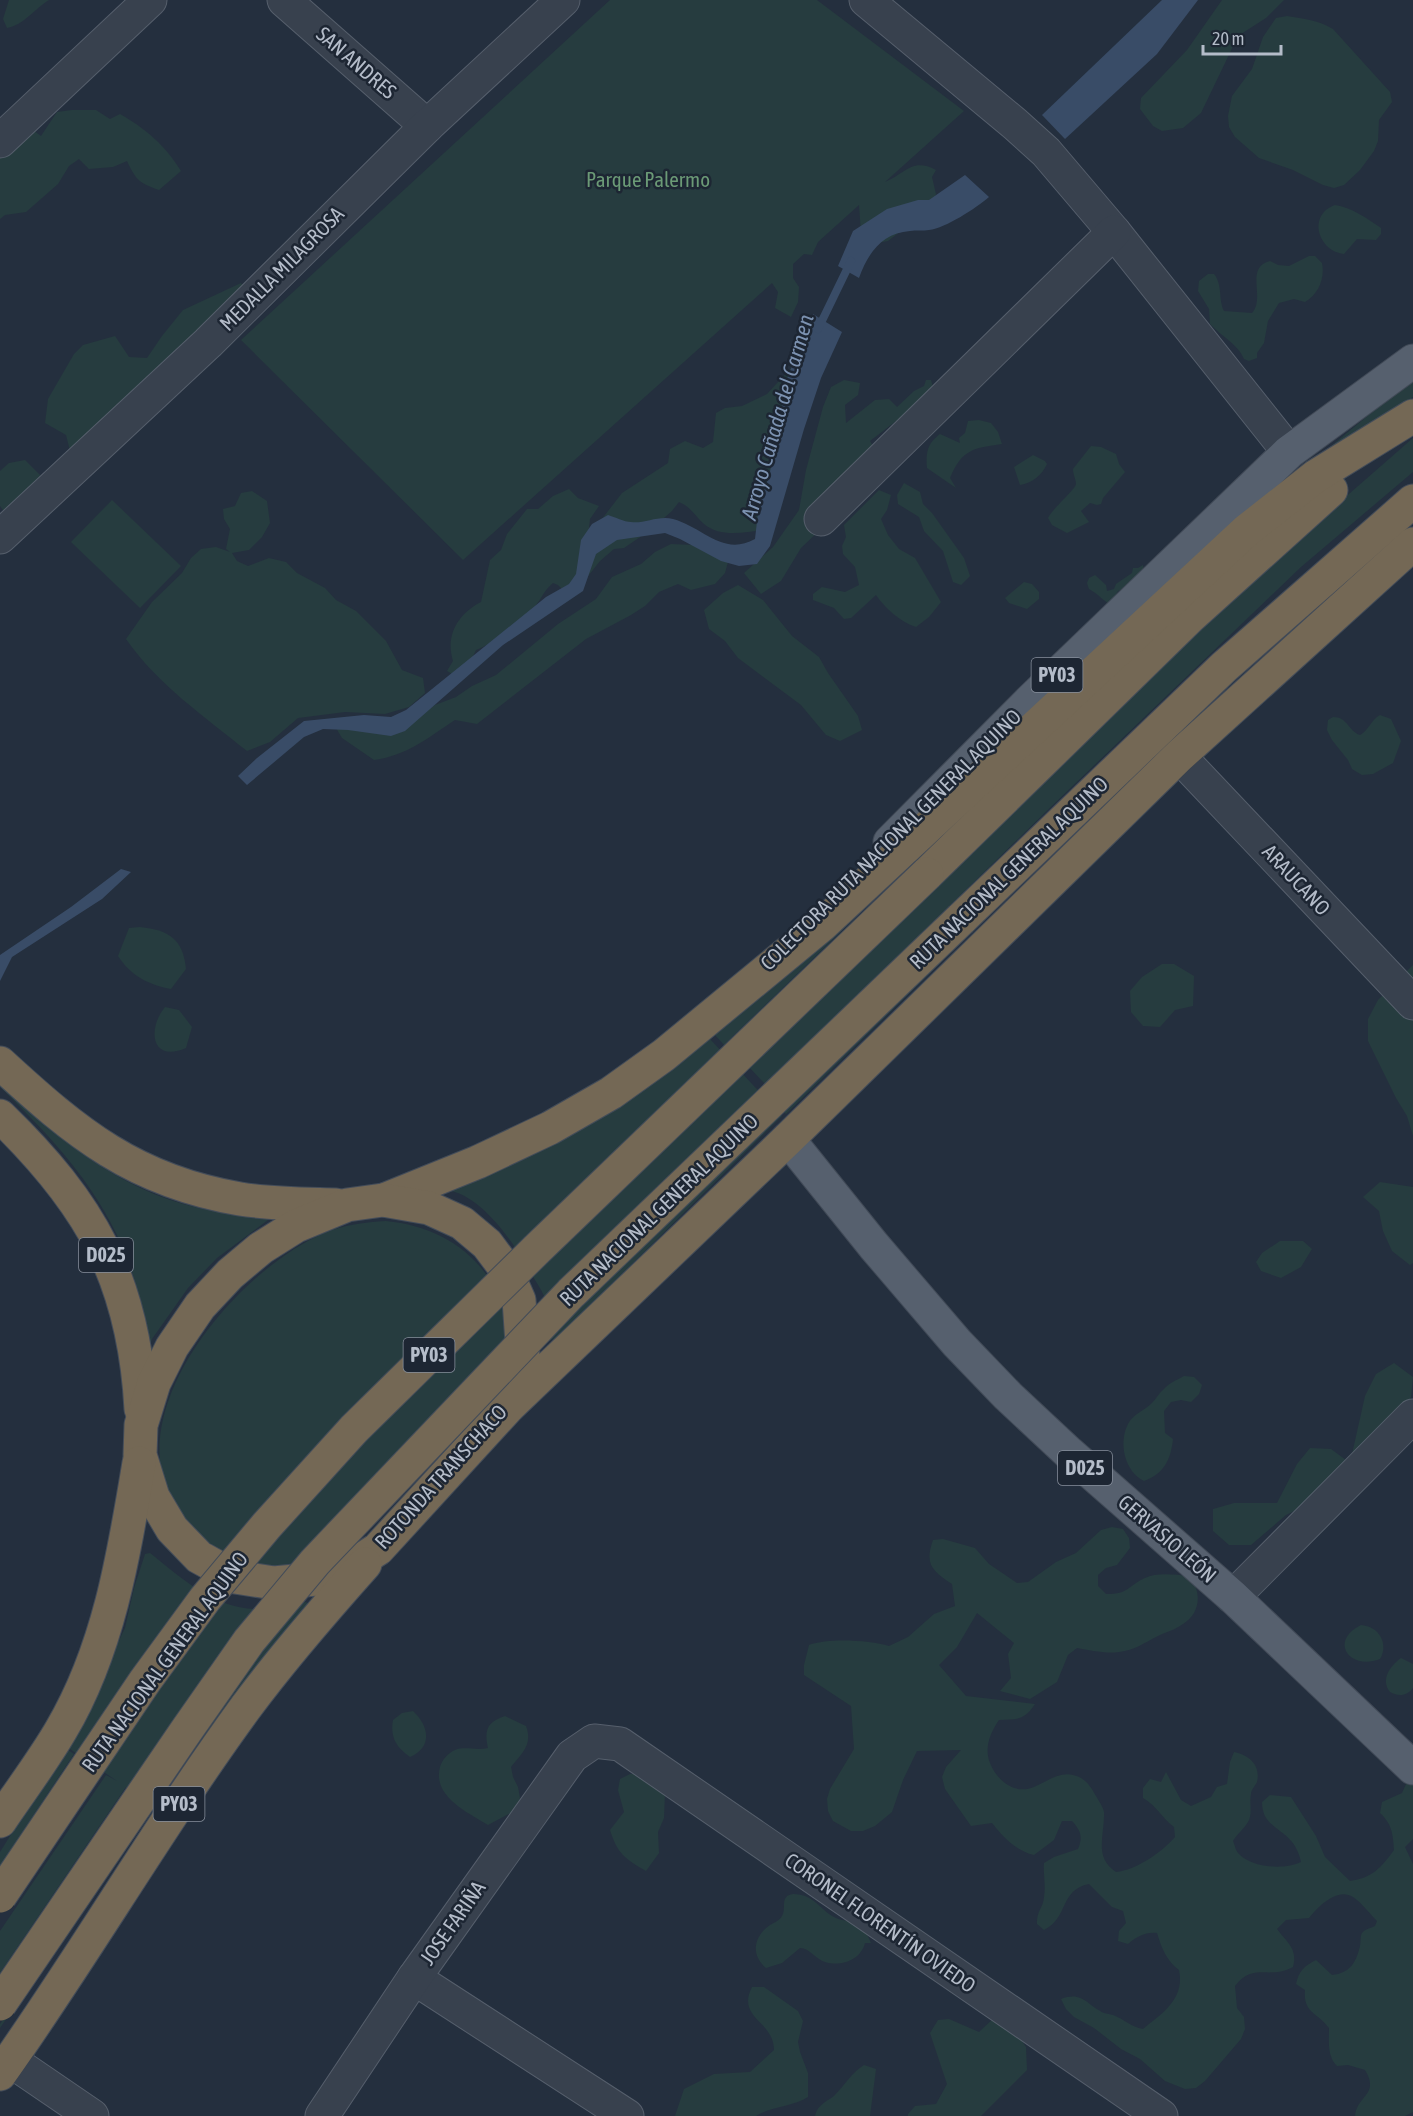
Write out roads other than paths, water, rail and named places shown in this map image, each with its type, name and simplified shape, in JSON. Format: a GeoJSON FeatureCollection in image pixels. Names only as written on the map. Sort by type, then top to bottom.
{"type":"FeatureCollection","features":[{"type":"Feature","properties":{"kind":"highway","name":"PY03"},"geometry":{"type":"LineString","coordinates":[[383,1200],[478,1162],[550,1128],[611,1093],[664,1055],[823,924],[1246,531],[1316,476],[1413,416]]}},
{"type":"Feature","properties":{"kind":"highway","name":"RUTA NACIONAL GENERAL AQUINO"},"geometry":{"type":"LineString","coordinates":[[0,1896],[145,1681],[205,1599],[267,1525],[354,1429],[1190,617],[1314,505],[1413,422]]}},
{"type":"Feature","properties":{"kind":"highway","name":"RUTA NACIONAL GENERAL AQUINO"},"geometry":{"type":"LineString","coordinates":[[0,2004],[249,1641],[315,1562],[571,1293],[1224,667],[1413,501]]}},
{"type":"Feature","properties":{"kind":"highway","name":"RUTA NACIONAL GENERAL AQUINO"},"geometry":{"type":"LineString","coordinates":[[509,1407],[1179,756],[1411,547]]}},
{"type":"Feature","properties":{"kind":"highway","name":"D025"},"geometry":{"type":"LineString","coordinates":[[0,1063],[75,1129],[110,1153],[151,1174],[198,1190],[242,1199],[347,1205]]}},
{"type":"Feature","properties":{"kind":"highway","name":"D025"},"geometry":{"type":"LineString","coordinates":[[0,1116],[38,1154],[67,1189],[91,1224],[108,1258],[123,1295],[132,1331],[139,1378],[141,1440]]}},
{"type":"Feature","properties":{"kind":"highway","name":"ROTONDA TRANSCHACO"},"geometry":{"type":"LineString","coordinates":[[383,1200],[429,1208],[462,1223],[487,1244],[505,1268],[519,1300],[523,1357],[509,1407],[378,1549],[347,1569],[316,1579],[274,1583],[235,1577],[199,1557],[172,1529],[153,1497],[141,1440],[154,1383],[172,1347],[200,1306],[230,1274],[261,1248],[296,1226],[347,1205],[383,1200]]}},
{"type":"Feature","properties":{"kind":"highway","name":"RUTA NACIONAL GENERAL AQUINO"},"geometry":{"type":"LineString","coordinates":[[0,1821],[62,1729],[84,1684],[103,1633],[117,1586],[141,1440]]}},
{"type":"Feature","properties":{"kind":"highway","name":"PY03"},"geometry":{"type":"LineString","coordinates":[[5,2067],[142,1858],[246,1707],[297,1641],[378,1549]]}},
{"type":"Feature","properties":{"kind":"main road","name":"COLECTORA RUTA NACIONAL GENERAL AQUINO"},"geometry":{"type":"LineString","coordinates":[[719,1010],[1039,693],[1289,452],[1413,361]]}},
{"type":"Feature","properties":{"kind":"main road","name":"GERVASIO LEÓN"},"geometry":{"type":"LineString","coordinates":[[788,1138],[874,1246],[957,1343],[1002,1389],[1069,1453],[1233,1597],[1413,1768]]}},
{"type":"Feature","properties":{"kind":"street"},"geometry":{"type":"LineString","coordinates":[[1,138],[150,0]]}},
{"type":"Feature","properties":{"kind":"street","name":"SAN ANDRES"},"geometry":{"type":"LineString","coordinates":[[284,0],[427,126]]}},
{"type":"Feature","properties":{"kind":"street","name":"MEDALLA MILAGROSA"},"geometry":{"type":"LineString","coordinates":[[0,537],[208,343],[427,126],[564,0]]}},
{"type":"Feature","properties":{"kind":"street"},"geometry":{"type":"LineString","coordinates":[[866,0],[1046,152],[1114,232],[1289,452]]}},
{"type":"Feature","properties":{"kind":"street"},"geometry":{"type":"LineString","coordinates":[[821,519],[1114,232]]}},
{"type":"Feature","properties":{"kind":"street","name":"ARAUCANO"},"geometry":{"type":"LineString","coordinates":[[1179,756],[1413,1003]]}},
{"type":"Feature","properties":{"kind":"street"},"geometry":{"type":"LineString","coordinates":[[1233,1597],[1413,1416]]}},
{"type":"Feature","properties":{"kind":"street","name":"JOSE FARIÑA"},"geometry":{"type":"LineString","coordinates":[[322,2116],[414,1978],[572,1756],[594,1741]]}},
{"type":"Feature","properties":{"kind":"street","name":"CORONEL FLORENTÍN OVIEDO"},"geometry":{"type":"LineString","coordinates":[[594,1741],[620,1744],[1161,2116]]}},
{"type":"Feature","properties":{"kind":"street"},"geometry":{"type":"LineString","coordinates":[[414,1978],[627,2116]]}},
{"type":"Feature","properties":{"kind":"street"},"geometry":{"type":"LineString","coordinates":[[5,2067],[92,2116]]}},
{"type":"Feature","properties":{"kind":"water"},"geometry":{"type":"Polygon","coordinates":[[[1162,0],[1198,0],[1157,54],[1065,139],[1042,115],[1162,0]]]}},
{"type":"Feature","properties":{"kind":"water"},"geometry":{"type":"Polygon","coordinates":[[[965,175],[989,197],[944,226],[900,233],[884,240],[867,260],[859,278],[838,266],[853,231],[887,209],[918,200],[929,200],[965,175]]]}},
{"type":"Feature","properties":{"kind":"water"},"geometry":{"type":"Polygon","coordinates":[[[813,314],[842,332],[821,378],[770,546],[757,564],[739,566],[721,561],[665,533],[617,540],[596,554],[583,591],[503,645],[405,731],[391,736],[323,729],[304,737],[247,785],[238,776],[304,721],[364,715],[391,717],[406,710],[546,597],[569,584],[576,574],[581,540],[592,524],[608,515],[631,522],[673,519],[713,539],[733,545],[744,544],[755,539],[759,504],[769,476],[779,431],[784,386],[813,314]]]}},
{"type":"Feature","properties":{"kind":"water"},"geometry":{"type":"Polygon","coordinates":[[[121,869],[131,872],[102,899],[12,957],[0,981],[0,955],[71,907],[121,869]]]}},
{"type":"Feature","properties":{"kind":"waterway","name":"Arroyo Cañada del Carmen"},"geometry":{"type":"LineString","coordinates":[[818,329],[851,261]]}},
{"type":"Feature","properties":{"kind":"park label","name":"Parque Palermo"},"geometry":{"type":"Point","coordinates":[648,180]}}]}
